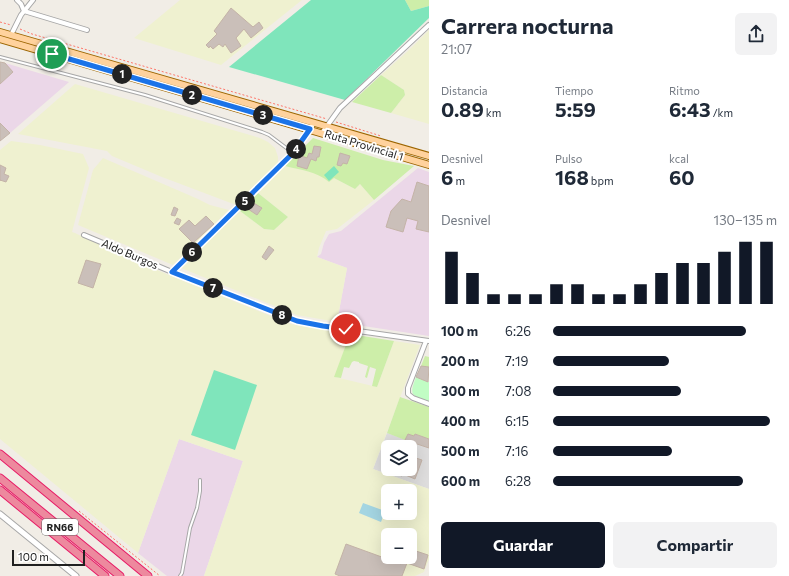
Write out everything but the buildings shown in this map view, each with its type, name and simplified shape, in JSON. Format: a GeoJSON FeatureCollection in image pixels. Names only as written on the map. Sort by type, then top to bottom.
{"type":"FeatureCollection","features":[{"type":"Feature","properties":{"kind":"highway"},"geometry":{"type":"LineString","coordinates":[[0,454],[148,576]]}},
{"type":"Feature","properties":{"kind":"highway","name":"RN66"},"geometry":{"type":"LineString","coordinates":[[0,478],[120,576]]}},
{"type":"Feature","properties":{"kind":"highway","name":"RN66"},"geometry":{"type":"LineString","coordinates":[[0,490],[105,576]]}},
{"type":"Feature","properties":{"kind":"main road","name":"Ruta Provincial 1"},"geometry":{"type":"LineString","coordinates":[[0,32],[429,156]]}},
{"type":"Feature","properties":{"kind":"main road","name":"Ruta Provincial 1"},"geometry":{"type":"LineString","coordinates":[[0,39],[429,165]]}},
{"type":"Feature","properties":{"kind":"street"},"geometry":{"type":"LineString","coordinates":[[17,0],[21,4],[24,11]]}},
{"type":"Feature","properties":{"kind":"street"},"geometry":{"type":"LineString","coordinates":[[11,35],[24,11],[33,0]]}},
{"type":"Feature","properties":{"kind":"street"},"geometry":{"type":"LineString","coordinates":[[24,11],[87,30]]}},
{"type":"Feature","properties":{"kind":"street"},"geometry":{"type":"LineString","coordinates":[[322,133],[340,108],[429,25]]}},
{"type":"Feature","properties":{"kind":"street"},"geometry":{"type":"LineString","coordinates":[[172,272],[293,153],[314,123]]}},
{"type":"Feature","properties":{"kind":"street","name":"Aldo Burgos"},"geometry":{"type":"LineString","coordinates":[[84,235],[172,272],[297,321],[427,341]]}},
{"type":"Feature","properties":{"kind":"street"},"geometry":{"type":"LineString","coordinates":[[427,341],[408,388],[408,394],[413,398],[429,404]]}},
{"type":"Feature","properties":{"kind":"street"},"geometry":{"type":"LineString","coordinates":[[0,514],[76,576]]}},
{"type":"Feature","properties":{"kind":"lane"},"geometry":{"type":"LineString","coordinates":[[0,57],[145,96],[262,132],[269,135],[293,153]]}},
{"type":"Feature","properties":{"kind":"lane"},"geometry":{"type":"LineString","coordinates":[[180,576],[182,573],[190,528],[197,508],[200,480]]}},
{"type":"Feature","properties":{"kind":"path"},"geometry":{"type":"LineString","coordinates":[[0,22],[15,26],[32,34],[384,137]]}},
{"type":"Feature","properties":{"kind":"path"},"geometry":{"type":"LineString","coordinates":[[78,510],[160,576]]}},
{"type":"Feature","properties":{"kind":"shaded area"},"geometry":{"type":"Polygon","coordinates":[[[5,63],[69,82],[10,133],[0,123],[0,84],[5,63]]]}},
{"type":"Feature","properties":{"kind":"shaded area"},"geometry":{"type":"Polygon","coordinates":[[[418,168],[429,172],[429,336],[337,322],[347,268],[317,257],[321,254],[324,243],[329,234],[341,231],[418,168]]]}},
{"type":"Feature","properties":{"kind":"shaded area"},"geometry":{"type":"Polygon","coordinates":[[[387,433],[407,440],[384,440],[387,433]]]}},
{"type":"Feature","properties":{"kind":"shaded area"},"geometry":{"type":"Polygon","coordinates":[[[179,439],[243,461],[204,576],[167,576],[138,553],[179,439]]]}},
{"type":"Feature","properties":{"kind":"shaded area"},"geometry":{"type":"Polygon","coordinates":[[[417,444],[429,448],[429,489],[393,476],[417,476],[417,444]]]}},
{"type":"Feature","properties":{"kind":"shaded area"},"geometry":{"type":"Polygon","coordinates":[[[381,448],[381,472],[373,469],[381,448]]]}},
{"type":"Feature","properties":{"kind":"green space"},"geometry":{"type":"Polygon","coordinates":[[[180,0],[302,0],[221,65],[134,38],[180,0]]]}},
{"type":"Feature","properties":{"kind":"green space"},"geometry":{"type":"Polygon","coordinates":[[[311,0],[405,0],[411,11],[429,6],[429,18],[345,100],[229,67],[311,0]]]}},
{"type":"Feature","properties":{"kind":"green space"},"geometry":{"type":"Polygon","coordinates":[[[405,0],[429,0],[429,6],[411,11],[405,0]]]}},
{"type":"Feature","properties":{"kind":"green space"},"geometry":{"type":"Polygon","coordinates":[[[429,30],[429,124],[391,113],[405,95],[404,90],[381,75],[429,30]]]}},
{"type":"Feature","properties":{"kind":"green space"},"geometry":{"type":"Polygon","coordinates":[[[381,75],[404,90],[405,95],[391,113],[352,102],[381,75]]]}},
{"type":"Feature","properties":{"kind":"green space"},"geometry":{"type":"Polygon","coordinates":[[[75,84],[260,138],[275,148],[278,163],[236,205],[162,177],[112,156],[107,151],[18,134],[75,84]]]}},
{"type":"Feature","properties":{"kind":"green space"},"geometry":{"type":"Polygon","coordinates":[[[313,138],[383,160],[414,166],[374,200],[360,184],[355,189],[334,178],[329,182],[314,173],[285,166],[313,138]]]}},
{"type":"Feature","properties":{"kind":"green space"},"geometry":{"type":"Polygon","coordinates":[[[11,141],[40,145],[83,154],[89,168],[72,232],[169,275],[291,324],[350,334],[335,377],[377,387],[394,341],[420,345],[384,440],[381,440],[381,448],[373,469],[381,472],[381,476],[393,476],[415,484],[381,484],[381,520],[417,520],[417,485],[429,489],[429,559],[424,572],[415,576],[204,576],[243,461],[179,439],[138,553],[0,439],[0,150],[11,141]]]}},
{"type":"Feature","properties":{"kind":"green space"},"geometry":{"type":"Polygon","coordinates":[[[103,158],[210,205],[229,210],[173,265],[78,225],[93,170],[103,158]]]}},
{"type":"Feature","properties":{"kind":"green space"},"geometry":{"type":"Polygon","coordinates":[[[285,166],[321,175],[329,182],[334,178],[355,189],[360,184],[374,200],[337,229],[326,231],[319,248],[317,257],[347,268],[337,322],[297,315],[181,268],[240,211],[264,229],[274,230],[288,217],[258,193],[285,166]]]}},
{"type":"Feature","properties":{"kind":"green space"},"geometry":{"type":"Polygon","coordinates":[[[334,166],[339,172],[329,181],[324,175],[334,166]]]}},
{"type":"Feature","properties":{"kind":"green space"},"geometry":{"type":"Polygon","coordinates":[[[258,193],[288,217],[274,230],[264,229],[240,211],[258,193]]]}},
{"type":"Feature","properties":{"kind":"green space"},"geometry":{"type":"Polygon","coordinates":[[[350,334],[394,341],[377,387],[372,386],[376,369],[370,367],[367,378],[365,377],[368,366],[359,362],[352,362],[349,368],[344,367],[341,378],[334,377],[350,334]]]}},
{"type":"Feature","properties":{"kind":"green space"},"geometry":{"type":"Polygon","coordinates":[[[425,356],[429,357],[429,369],[426,366],[425,368],[421,366],[425,356]]]}},
{"type":"Feature","properties":{"kind":"green space"},"geometry":{"type":"Polygon","coordinates":[[[214,370],[257,385],[235,450],[191,435],[214,370]]]}},
{"type":"Feature","properties":{"kind":"green space"},"geometry":{"type":"Polygon","coordinates":[[[416,377],[429,382],[429,401],[413,394],[412,391],[416,377]]]}},
{"type":"Feature","properties":{"kind":"green space"},"geometry":{"type":"Polygon","coordinates":[[[400,397],[429,407],[429,439],[415,434],[414,436],[408,434],[405,440],[387,433],[400,397]]]}},
{"type":"Feature","properties":{"kind":"water"},"geometry":{"type":"Polygon","coordinates":[[[363,503],[381,510],[382,520],[381,522],[359,513],[363,503]]]}},
{"type":"Feature","properties":{"kind":"route"},"geometry":{"type":"LineString","coordinates":[[52,54],[310,129],[293,153],[172,272],[297,321],[346,329]]}}]}
